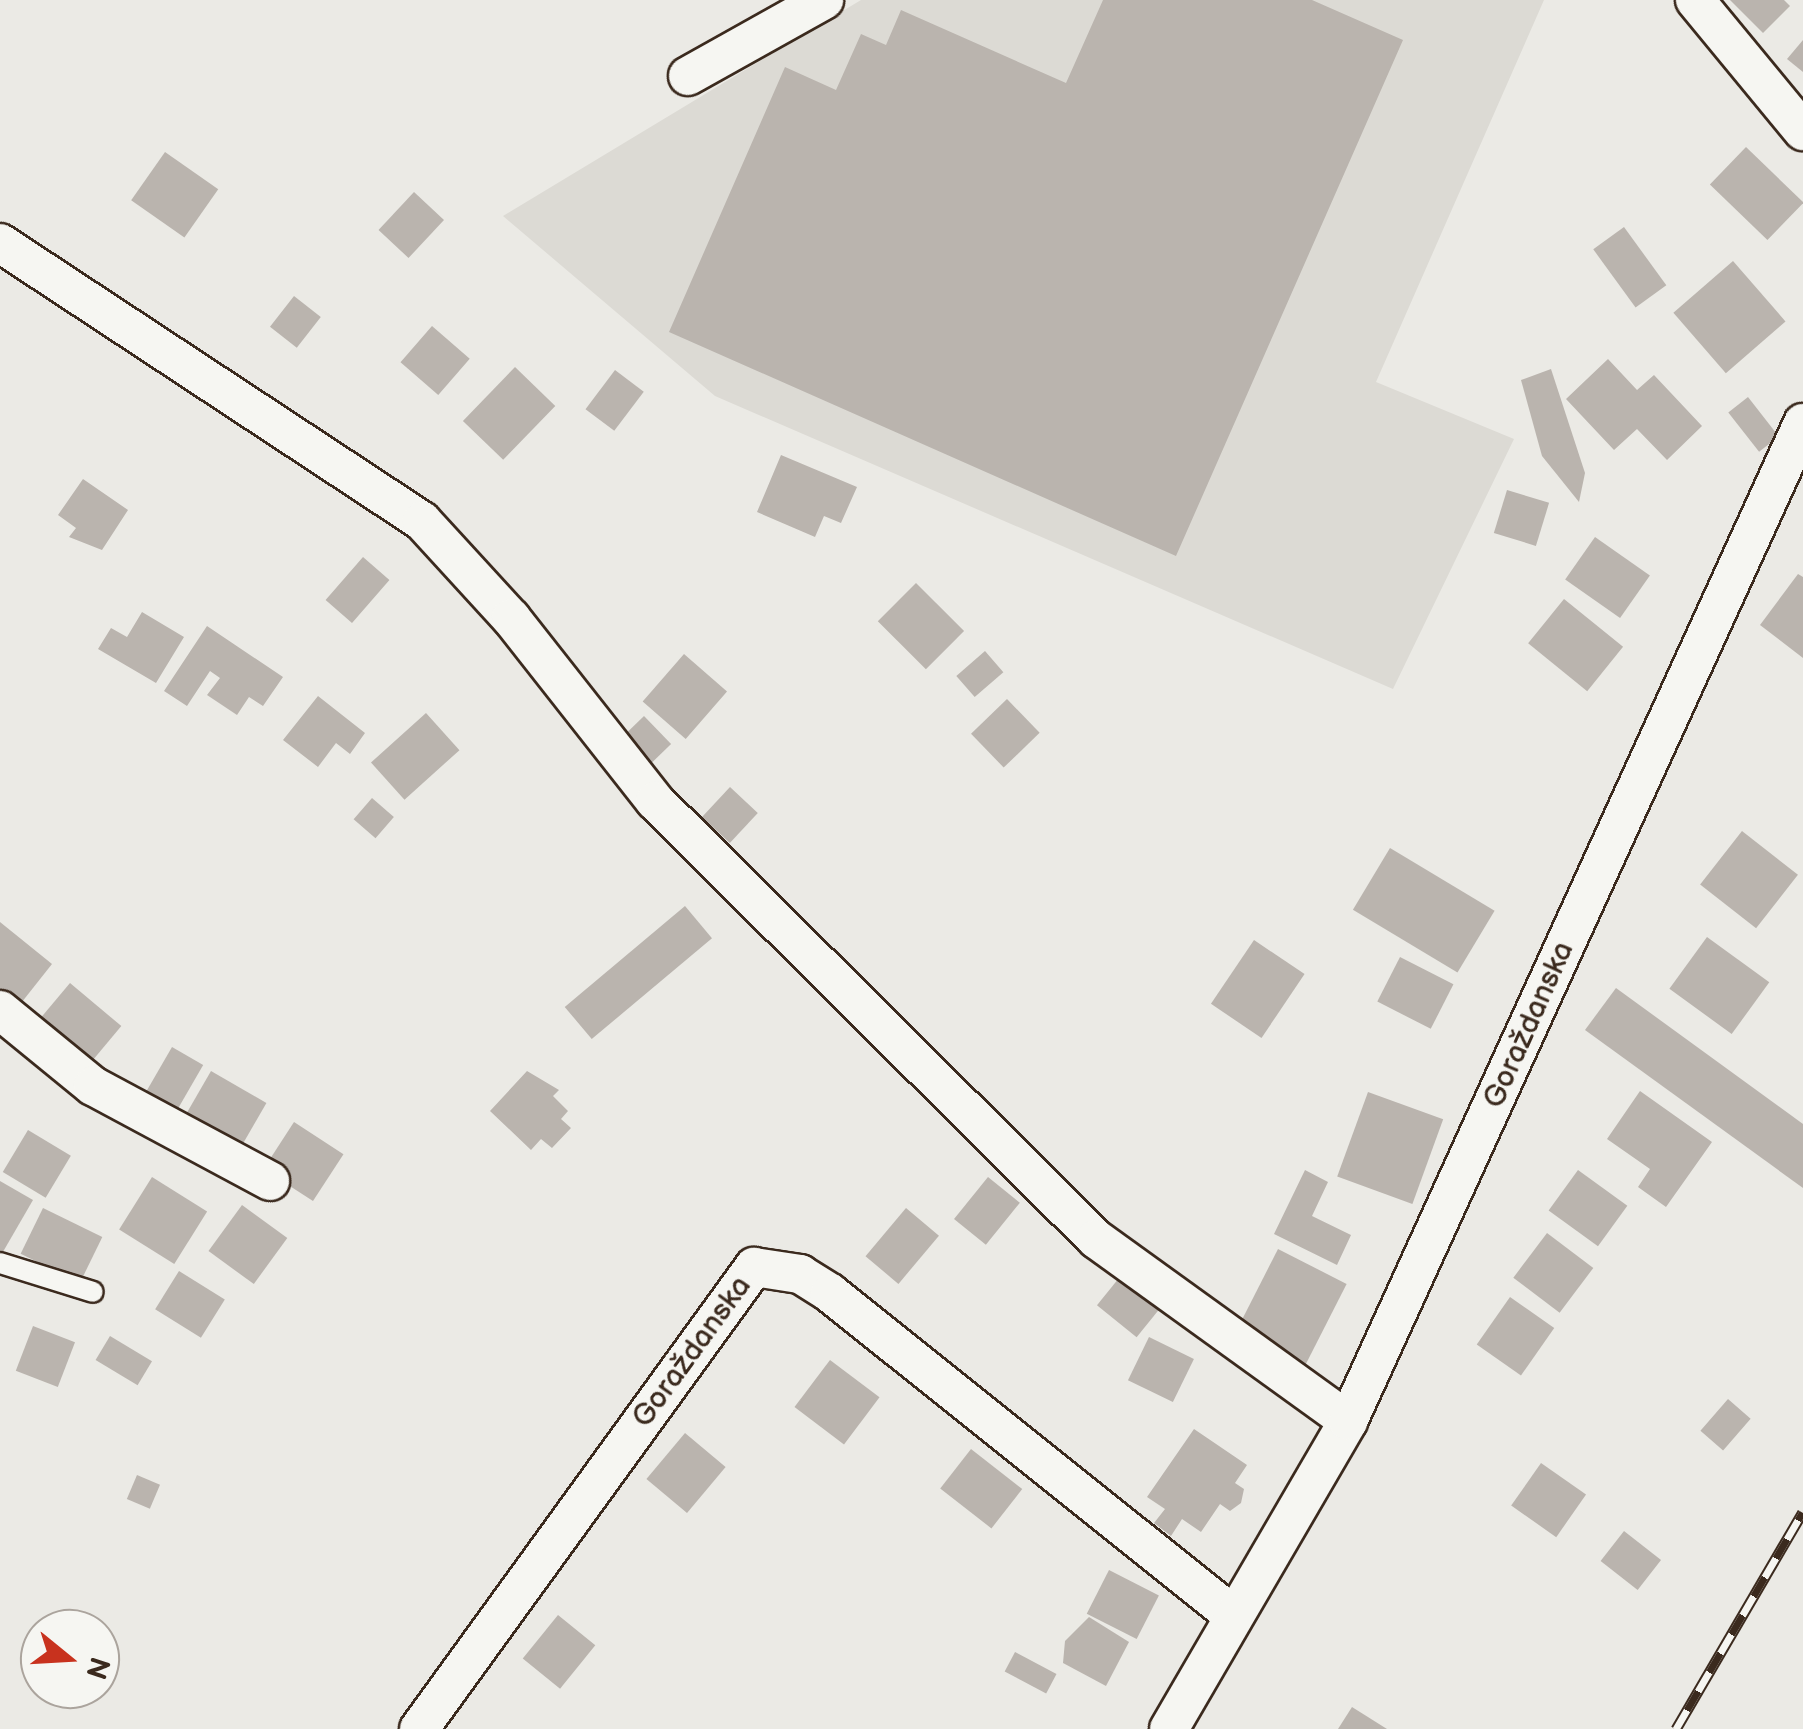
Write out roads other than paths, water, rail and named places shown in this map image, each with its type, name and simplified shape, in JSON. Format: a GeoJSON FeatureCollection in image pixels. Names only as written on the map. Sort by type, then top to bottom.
{"type":"FeatureCollection","features":[{"type":"Feature","properties":{"kind":"street"},"geometry":{"type":"LineString","coordinates":[[688,76],[824,0]]}},
{"type":"Feature","properties":{"kind":"street"},"geometry":{"type":"LineString","coordinates":[[1695,0],[1803,131]]}},
{"type":"Feature","properties":{"kind":"street"},"geometry":{"type":"LineString","coordinates":[[0,244],[422,521],[511,618],[655,800],[1096,1239],[1348,1421]]}},
{"type":"Feature","properties":{"kind":"street","name":"Goraždanska"},"geometry":{"type":"LineString","coordinates":[[1170,1729],[1348,1421],[1803,422]]}},
{"type":"Feature","properties":{"kind":"street"},"geometry":{"type":"LineString","coordinates":[[0,1010],[93,1086],[270,1182]]}},
{"type":"Feature","properties":{"kind":"street","name":"Goraždanska"},"geometry":{"type":"LineString","coordinates":[[418,1729],[754,1267],[800,1274],[830,1294],[1234,1616]]}},
{"type":"Feature","properties":{"kind":"lane"},"geometry":{"type":"LineString","coordinates":[[0,1262],[93,1292]]}},
{"type":"Feature","properties":{"kind":"railway"},"geometry":{"type":"LineString","coordinates":[[1676,1729],[1803,1512]]}}]}
